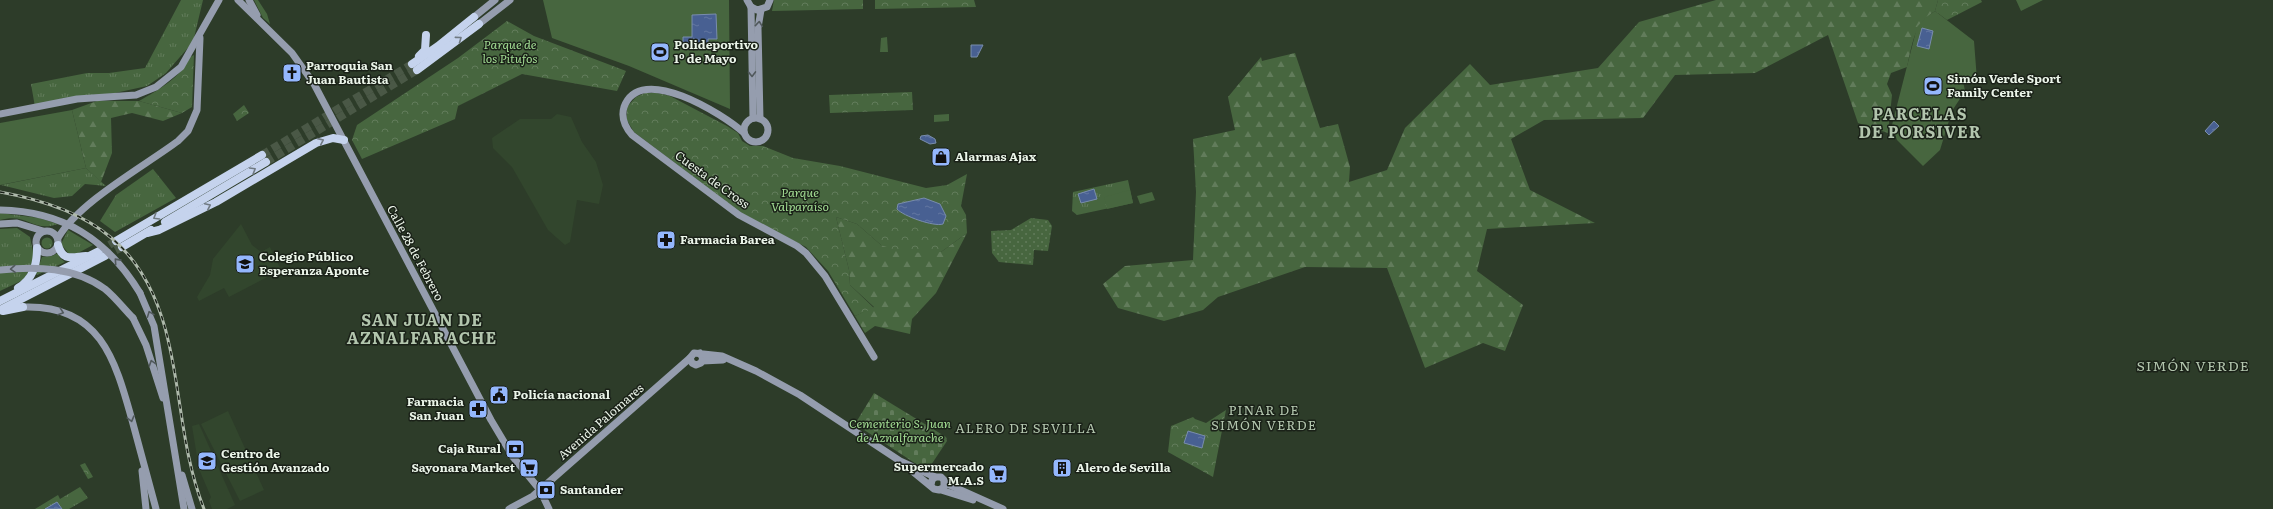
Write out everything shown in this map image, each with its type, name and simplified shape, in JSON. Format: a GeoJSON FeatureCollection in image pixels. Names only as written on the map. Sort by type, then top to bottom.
{"type":"FeatureCollection","features":[{"type":"Feature","properties":{"kind":"highway"},"geometry":{"type":"LineString","coordinates":[[414,67],[474,17]]}},
{"type":"Feature","properties":{"kind":"highway"},"geometry":{"type":"LineString","coordinates":[[414,67],[480,24]]}},
{"type":"Feature","properties":{"kind":"highway"},"geometry":{"type":"LineString","coordinates":[[414,67],[425,50],[426,35]]}},
{"type":"Feature","properties":{"kind":"highway"},"geometry":{"type":"LineString","coordinates":[[147,233],[264,158],[119,244],[159,230],[216,202],[316,143],[333,138],[344,140]]}},
{"type":"Feature","properties":{"kind":"highway"},"geometry":{"type":"LineString","coordinates":[[58,242],[63,255],[66,258],[71,259],[99,254]]}},
{"type":"Feature","properties":{"kind":"highway"},"geometry":{"type":"LineString","coordinates":[[8,297],[31,277],[35,268],[36,244]]}},
{"type":"Feature","properties":{"kind":"highway"},"geometry":{"type":"LineString","coordinates":[[0,301],[99,254]]}},
{"type":"Feature","properties":{"kind":"highway"},"geometry":{"type":"LineString","coordinates":[[0,310],[99,254]]}},
{"type":"Feature","properties":{"kind":"highway"},"geometry":{"type":"LineString","coordinates":[[0,310],[23,307]]}},
{"type":"Feature","properties":{"kind":"street"},"geometry":{"type":"LineString","coordinates":[[238,0],[269,31]]}},
{"type":"Feature","properties":{"kind":"street"},"geometry":{"type":"LineString","coordinates":[[249,0],[254,11],[269,31]]}},
{"type":"Feature","properties":{"kind":"street"},"geometry":{"type":"LineString","coordinates":[[474,17],[496,0]]}},
{"type":"Feature","properties":{"kind":"street"},"geometry":{"type":"LineString","coordinates":[[480,24],[510,0]]}},
{"type":"Feature","properties":{"kind":"street"},"geometry":{"type":"LineString","coordinates":[[761,10],[767,7],[770,0]]}},
{"type":"Feature","properties":{"kind":"street"},"geometry":{"type":"LineString","coordinates":[[0,114],[77,99],[136,95],[156,87],[181,67],[219,1]]}},
{"type":"Feature","properties":{"kind":"street"},"geometry":{"type":"LineString","coordinates":[[753,120],[749,4],[761,10]]}},
{"type":"Feature","properties":{"kind":"street"},"geometry":{"type":"LineString","coordinates":[[753,120],[767,127],[765,138],[755,142],[746,137],[744,133],[753,120],[758,28],[761,10]]}},
{"type":"Feature","properties":{"kind":"street","name":"Calle 28 de Febrero"},"geometry":{"type":"LineString","coordinates":[[269,31],[301,64],[344,140],[491,420],[513,457],[540,490],[549,509]]}},
{"type":"Feature","properties":{"kind":"street"},"geometry":{"type":"LineString","coordinates":[[26,225],[40,251],[48,253],[56,249],[64,228],[95,200],[178,142],[188,131],[197,110],[200,36]]}},
{"type":"Feature","properties":{"kind":"street"},"geometry":{"type":"LineString","coordinates":[[189,54],[196,51],[199,52]]}},
{"type":"Feature","properties":{"kind":"street","name":"Cuesta de Cross"},"geometry":{"type":"LineString","coordinates":[[744,133],[732,122],[678,95],[656,89],[643,88],[633,93],[626,102],[623,113],[625,124],[632,135],[739,215],[798,246],[813,260],[825,276],[874,357]]}},
{"type":"Feature","properties":{"kind":"street","name":"Cuesta de Cross"},"geometry":{"type":"LineString","coordinates":[[732,122],[753,120]]}},
{"type":"Feature","properties":{"kind":"street"},"geometry":{"type":"LineString","coordinates":[[0,210],[37,213],[58,220],[83,232],[114,257],[140,293],[154,326],[184,509]]}},
{"type":"Feature","properties":{"kind":"street"},"geometry":{"type":"LineString","coordinates":[[0,224],[9,222],[46,231],[58,242]]}},
{"type":"Feature","properties":{"kind":"street"},"geometry":{"type":"LineString","coordinates":[[36,244],[46,231],[64,228]]}},
{"type":"Feature","properties":{"kind":"street"},"geometry":{"type":"LineString","coordinates":[[0,270],[42,267],[89,279],[106,290],[133,318],[146,345],[168,414]]}},
{"type":"Feature","properties":{"kind":"street"},"geometry":{"type":"LineString","coordinates":[[23,307],[43,307],[80,320],[102,341],[114,360],[156,509]]}},
{"type":"Feature","properties":{"kind":"street"},"geometry":{"type":"LineString","coordinates":[[730,360],[702,361],[699,364],[692,361],[694,353],[714,354],[730,360],[756,371],[800,395],[900,460],[935,477],[942,477],[943,486]]}},
{"type":"Feature","properties":{"kind":"street"},"geometry":{"type":"LineString","coordinates":[[700,353],[702,361]]}},
{"type":"Feature","properties":{"kind":"street","name":"Avenida Palomares"},"geometry":{"type":"LineString","coordinates":[[509,509],[534,496],[677,372],[692,361]]}},
{"type":"Feature","properties":{"kind":"street"},"geometry":{"type":"LineString","coordinates":[[170,425],[192,509]]}},
{"type":"Feature","properties":{"kind":"street"},"geometry":{"type":"LineString","coordinates":[[138,445],[146,509]]}},
{"type":"Feature","properties":{"kind":"street"},"geometry":{"type":"LineString","coordinates":[[900,460],[922,480],[932,485],[934,489],[943,486],[1003,509]]}},
{"type":"Feature","properties":{"kind":"street"},"geometry":{"type":"LineString","coordinates":[[932,485],[932,480],[935,477]]}},
{"type":"Feature","properties":{"kind":"street"},"geometry":{"type":"LineString","coordinates":[[943,486],[994,509]]}},
{"type":"Feature","properties":{"kind":"shaded area"},"geometry":{"type":"Polygon","coordinates":[[[557,114],[571,117],[582,142],[596,162],[603,185],[599,204],[577,200],[570,242],[565,245],[548,230],[512,167],[493,148],[492,138],[520,119],[551,119],[557,114]]]}},
{"type":"Feature","properties":{"kind":"shaded area","name":"Colegio Público Esperanza Aponte"},"geometry":{"type":"Polygon","coordinates":[[[241,224],[252,245],[261,252],[270,247],[281,270],[229,297],[224,288],[199,301],[197,297],[210,275],[213,259],[241,224]]]}},
{"type":"Feature","properties":{"kind":"shaded area"},"geometry":{"type":"Polygon","coordinates":[[[228,411],[264,490],[240,501],[201,424],[228,411]]]}},
{"type":"Feature","properties":{"kind":"shaded area","name":"Centro de Gestión Avanzado"},"geometry":{"type":"Polygon","coordinates":[[[199,424],[235,505],[227,509],[212,509],[209,501],[211,497],[199,469],[192,426],[199,424]]]}},
{"type":"Feature","properties":{"kind":"green space"},"geometry":{"type":"Polygon","coordinates":[[[181,0],[203,0],[193,42],[166,73],[147,86],[35,107],[31,84],[87,73],[109,73],[145,68],[181,0]]]}},
{"type":"Feature","properties":{"kind":"green space"},"geometry":{"type":"Polygon","coordinates":[[[254,0],[258,0],[267,14],[270,24],[263,18],[254,0]]]}},
{"type":"Feature","properties":{"kind":"green space","name":"Polideportivo 1º de Mayo"},"geometry":{"type":"Polygon","coordinates":[[[543,0],[729,0],[730,109],[629,66],[552,38],[543,0]]]}},
{"type":"Feature","properties":{"kind":"green space"},"geometry":{"type":"Polygon","coordinates":[[[774,0],[863,0],[863,9],[772,11],[774,0]]]}},
{"type":"Feature","properties":{"kind":"green space"},"geometry":{"type":"Polygon","coordinates":[[[875,0],[974,0],[976,7],[875,9],[875,0]]]}},
{"type":"Feature","properties":{"kind":"green space"},"geometry":{"type":"Polygon","coordinates":[[[1716,0],[1938,0],[1935,11],[1922,23],[1915,35],[1907,67],[1891,73],[1887,84],[1892,95],[1888,133],[1858,123],[1828,35],[1755,73],[1675,75],[1643,118],[1544,120],[1511,139],[1530,190],[1595,223],[1487,229],[1477,271],[1523,305],[1505,351],[1483,343],[1425,368],[1387,268],[1305,267],[1218,297],[1203,310],[1164,321],[1118,308],[1103,284],[1125,266],[1193,260],[1196,192],[1193,139],[1235,130],[1228,97],[1261,57],[1262,61],[1295,53],[1320,128],[1338,124],[1350,167],[1349,182],[1387,170],[1405,128],[1470,64],[1490,85],[1598,68],[1639,22],[1716,0]]]}},
{"type":"Feature","properties":{"kind":"green space"},"geometry":{"type":"Polygon","coordinates":[[[1938,0],[1981,0],[1982,2],[1947,20],[1935,11],[1938,0]]]}},
{"type":"Feature","properties":{"kind":"green space"},"geometry":{"type":"Polygon","coordinates":[[[2016,0],[2043,0],[2021,11],[2016,0]]]}},
{"type":"Feature","properties":{"kind":"green space","name":"Simón Verde Sport Family Center"},"geometry":{"type":"Polygon","coordinates":[[[1935,11],[1974,41],[1977,80],[1963,81],[1965,91],[1952,111],[1940,150],[1923,166],[1897,140],[1892,125],[1917,27],[1925,18],[1935,11]]]}},
{"type":"Feature","properties":{"kind":"green space","name":"Parque de los Pitufos"},"geometry":{"type":"Polygon","coordinates":[[[507,21],[534,36],[626,71],[617,91],[522,74],[458,106],[455,119],[362,159],[352,140],[357,125],[458,58],[507,21]]]}},
{"type":"Feature","properties":{"kind":"green space"},"geometry":{"type":"Polygon","coordinates":[[[887,37],[888,52],[880,52],[881,38],[887,37]]]}},
{"type":"Feature","properties":{"kind":"green space"},"geometry":{"type":"Polygon","coordinates":[[[194,55],[192,107],[182,113],[139,101],[168,83],[181,71],[190,57],[194,55]]]}},
{"type":"Feature","properties":{"kind":"green space"},"geometry":{"type":"Polygon","coordinates":[[[912,92],[913,110],[830,113],[829,95],[912,92]]]}},
{"type":"Feature","properties":{"kind":"green space","name":"Parque Valparaíso"},"geometry":{"type":"Polygon","coordinates":[[[645,93],[657,93],[670,96],[727,126],[738,133],[742,141],[750,146],[763,146],[793,158],[840,166],[926,188],[947,185],[967,174],[961,206],[966,215],[967,233],[941,252],[904,253],[881,245],[857,224],[836,217],[849,270],[850,285],[874,308],[855,316],[828,271],[806,247],[741,213],[634,132],[627,120],[627,107],[636,97],[645,93]]]}},
{"type":"Feature","properties":{"kind":"green space"},"geometry":{"type":"Polygon","coordinates":[[[97,101],[139,101],[182,113],[163,121],[132,113],[111,118],[112,153],[101,182],[86,168],[72,110],[97,101]]]}},
{"type":"Feature","properties":{"kind":"green space"},"geometry":{"type":"Polygon","coordinates":[[[244,105],[249,113],[237,121],[233,114],[244,105]]]}},
{"type":"Feature","properties":{"kind":"green space"},"geometry":{"type":"Polygon","coordinates":[[[72,110],[86,168],[0,185],[0,123],[72,110]]]}},
{"type":"Feature","properties":{"kind":"green space"},"geometry":{"type":"Polygon","coordinates":[[[949,114],[949,121],[934,122],[934,115],[949,114]]]}},
{"type":"Feature","properties":{"kind":"green space"},"geometry":{"type":"Polygon","coordinates":[[[86,168],[106,186],[85,184],[72,196],[54,198],[1,185],[86,168]]]}},
{"type":"Feature","properties":{"kind":"green space"},"geometry":{"type":"Polygon","coordinates":[[[153,169],[176,198],[115,232],[100,221],[116,195],[153,169]]]}},
{"type":"Feature","properties":{"kind":"green space"},"geometry":{"type":"Polygon","coordinates":[[[1128,180],[1133,203],[1077,215],[1072,211],[1073,192],[1128,180]]]}},
{"type":"Feature","properties":{"kind":"green space"},"geometry":{"type":"Polygon","coordinates":[[[1130,190],[1133,203],[1107,209],[1104,197],[1130,190]]]}},
{"type":"Feature","properties":{"kind":"green space"},"geometry":{"type":"Polygon","coordinates":[[[1152,192],[1155,200],[1140,204],[1137,196],[1152,192]]]}},
{"type":"Feature","properties":{"kind":"green space"},"geometry":{"type":"Polygon","coordinates":[[[0,213],[39,218],[58,224],[42,226],[17,219],[9,218],[0,220],[0,213]]]}},
{"type":"Feature","properties":{"kind":"green space"},"geometry":{"type":"Polygon","coordinates":[[[836,217],[857,224],[881,245],[941,252],[967,233],[936,293],[912,319],[910,334],[875,326],[865,333],[855,316],[874,307],[850,285],[849,270],[836,217]]]}},
{"type":"Feature","properties":{"kind":"green space"},"geometry":{"type":"Polygon","coordinates":[[[1031,218],[1048,220],[1052,226],[1048,251],[1034,250],[1033,265],[999,262],[992,253],[991,231],[1011,230],[1031,218]]]}},
{"type":"Feature","properties":{"kind":"green space"},"geometry":{"type":"Polygon","coordinates":[[[17,228],[30,237],[34,257],[25,279],[0,291],[0,229],[17,228]]]}},
{"type":"Feature","properties":{"kind":"green space"},"geometry":{"type":"Polygon","coordinates":[[[68,230],[93,245],[78,253],[69,254],[61,244],[68,230]]]}},
{"type":"Feature","properties":{"kind":"green space"},"geometry":{"type":"Polygon","coordinates":[[[47,237],[51,239],[53,243],[51,247],[47,249],[43,247],[41,243],[43,239],[47,237]]]}},
{"type":"Feature","properties":{"kind":"green space"},"geometry":{"type":"Polygon","coordinates":[[[58,253],[60,258],[65,262],[37,275],[36,274],[42,257],[52,256],[58,253]]]}},
{"type":"Feature","properties":{"kind":"green space","name":"Cementerio S. Juan de Aznalfarache"},"geometry":{"type":"Polygon","coordinates":[[[874,393],[946,437],[947,441],[927,471],[855,424],[874,393]]]}},
{"type":"Feature","properties":{"kind":"green space"},"geometry":{"type":"Polygon","coordinates":[[[1226,410],[1213,477],[1168,452],[1171,426],[1193,417],[1206,423],[1226,410]]]}},
{"type":"Feature","properties":{"kind":"green space"},"geometry":{"type":"Polygon","coordinates":[[[85,463],[93,477],[88,479],[80,465],[85,463]]]}},
{"type":"Feature","properties":{"kind":"green space"},"geometry":{"type":"Polygon","coordinates":[[[80,487],[88,498],[69,509],[35,509],[58,495],[60,499],[80,487]]]}},
{"type":"Feature","properties":{"kind":"water"},"geometry":{"type":"Polygon","coordinates":[[[716,14],[717,39],[708,39],[708,48],[683,48],[683,37],[692,37],[692,15],[716,14]]]}},
{"type":"Feature","properties":{"kind":"water"},"geometry":{"type":"Polygon","coordinates":[[[1922,28],[1933,31],[1929,49],[1917,46],[1922,28]]]}},
{"type":"Feature","properties":{"kind":"water"},"geometry":{"type":"Polygon","coordinates":[[[971,45],[983,45],[977,57],[971,57],[971,45]]]}},
{"type":"Feature","properties":{"kind":"water"},"geometry":{"type":"Polygon","coordinates":[[[2214,121],[2219,126],[2209,135],[2205,131],[2214,121]]]}},
{"type":"Feature","properties":{"kind":"water"},"geometry":{"type":"Polygon","coordinates":[[[928,135],[935,139],[936,143],[930,144],[920,139],[921,136],[928,135]]]}},
{"type":"Feature","properties":{"kind":"water"},"geometry":{"type":"Polygon","coordinates":[[[1094,189],[1097,199],[1081,203],[1078,194],[1094,189]]]}},
{"type":"Feature","properties":{"kind":"water"},"geometry":{"type":"Polygon","coordinates":[[[924,198],[940,204],[946,216],[943,224],[933,224],[919,220],[905,215],[897,209],[898,204],[924,198]]]}},
{"type":"Feature","properties":{"kind":"water"},"geometry":{"type":"Polygon","coordinates":[[[1188,431],[1205,436],[1202,448],[1184,443],[1188,431]]]}},
{"type":"Feature","properties":{"kind":"water"},"geometry":{"type":"Polygon","coordinates":[[[57,502],[62,509],[45,509],[57,502]]]}},
{"type":"Feature","properties":{"kind":"tunnel"},"geometry":{"type":"LineString","coordinates":[[262,155],[412,64]]}},
{"type":"Feature","properties":{"kind":"tunnel"},"geometry":{"type":"LineString","coordinates":[[266,162],[417,70]]}},
{"type":"Feature","properties":{"kind":"tunnel"},"geometry":{"type":"LineString","coordinates":[[99,251],[116,241]]}},
{"type":"Feature","properties":{"kind":"tunnel"},"geometry":{"type":"LineString","coordinates":[[105,256],[122,247]]}},
{"type":"Feature","properties":{"kind":"railway"},"geometry":{"type":"LineString","coordinates":[[0,192],[33,199],[63,209],[89,222],[112,238],[131,258],[147,282],[160,310],[169,344],[191,467],[204,509]]}},
{"type":"Feature","properties":{"kind":"place","name":"Polideportivo 1º de Mayo"},"geometry":{"type":"Point","coordinates":[660,52]}},
{"type":"Feature","properties":{"kind":"place","name":"Parroquia San Juan Bautista"},"geometry":{"type":"Point","coordinates":[292,73]}},
{"type":"Feature","properties":{"kind":"place","name":"Simón Verde Sport Family Center"},"geometry":{"type":"Point","coordinates":[1933,86]}},
{"type":"Feature","properties":{"kind":"place","name":"Alarmas Ajax"},"geometry":{"type":"Point","coordinates":[941,157]}},
{"type":"Feature","properties":{"kind":"place","name":"Farmacia Barea"},"geometry":{"type":"Point","coordinates":[666,240]}},
{"type":"Feature","properties":{"kind":"place","name":"Colegio Público Esperanza Aponte"},"geometry":{"type":"Point","coordinates":[245,264]}},
{"type":"Feature","properties":{"kind":"place","name":"Policía nacional"},"geometry":{"type":"Point","coordinates":[499,395]}},
{"type":"Feature","properties":{"kind":"place","name":"Farmacia San Juan"},"geometry":{"type":"Point","coordinates":[478,409]}},
{"type":"Feature","properties":{"kind":"place","name":"Caja Rural"},"geometry":{"type":"Point","coordinates":[515,449]}},
{"type":"Feature","properties":{"kind":"place","name":"Centro de Gestión Avanzado"},"geometry":{"type":"Point","coordinates":[207,461]}},
{"type":"Feature","properties":{"kind":"place","name":"Sayonara Market"},"geometry":{"type":"Point","coordinates":[529,468]}},
{"type":"Feature","properties":{"kind":"place","name":"Alero de Sevilla"},"geometry":{"type":"Point","coordinates":[1062,468]}},
{"type":"Feature","properties":{"kind":"place","name":"Supermercado M.A.S"},"geometry":{"type":"Point","coordinates":[998,474]}},
{"type":"Feature","properties":{"kind":"place","name":"Santander"},"geometry":{"type":"Point","coordinates":[546,490]}},
{"type":"Feature","properties":{"kind":"district","name":"PARCELAS DE PORSIVER"},"geometry":{"type":"Point","coordinates":[1920,123]}},
{"type":"Feature","properties":{"kind":"district","name":"SAN JUAN DE AZNALFARACHE"},"geometry":{"type":"Point","coordinates":[422,329]}},
{"type":"Feature","properties":{"kind":"district","name":"SIMÓN VERDE"},"geometry":{"type":"Point","coordinates":[2193,366]}},
{"type":"Feature","properties":{"kind":"district","name":"PINAR DE SIMÓN VERDE"},"geometry":{"type":"Point","coordinates":[1264,418]}},
{"type":"Feature","properties":{"kind":"district","name":"ALERO DE SEVILLA"},"geometry":{"type":"Point","coordinates":[1026,428]}}]}
